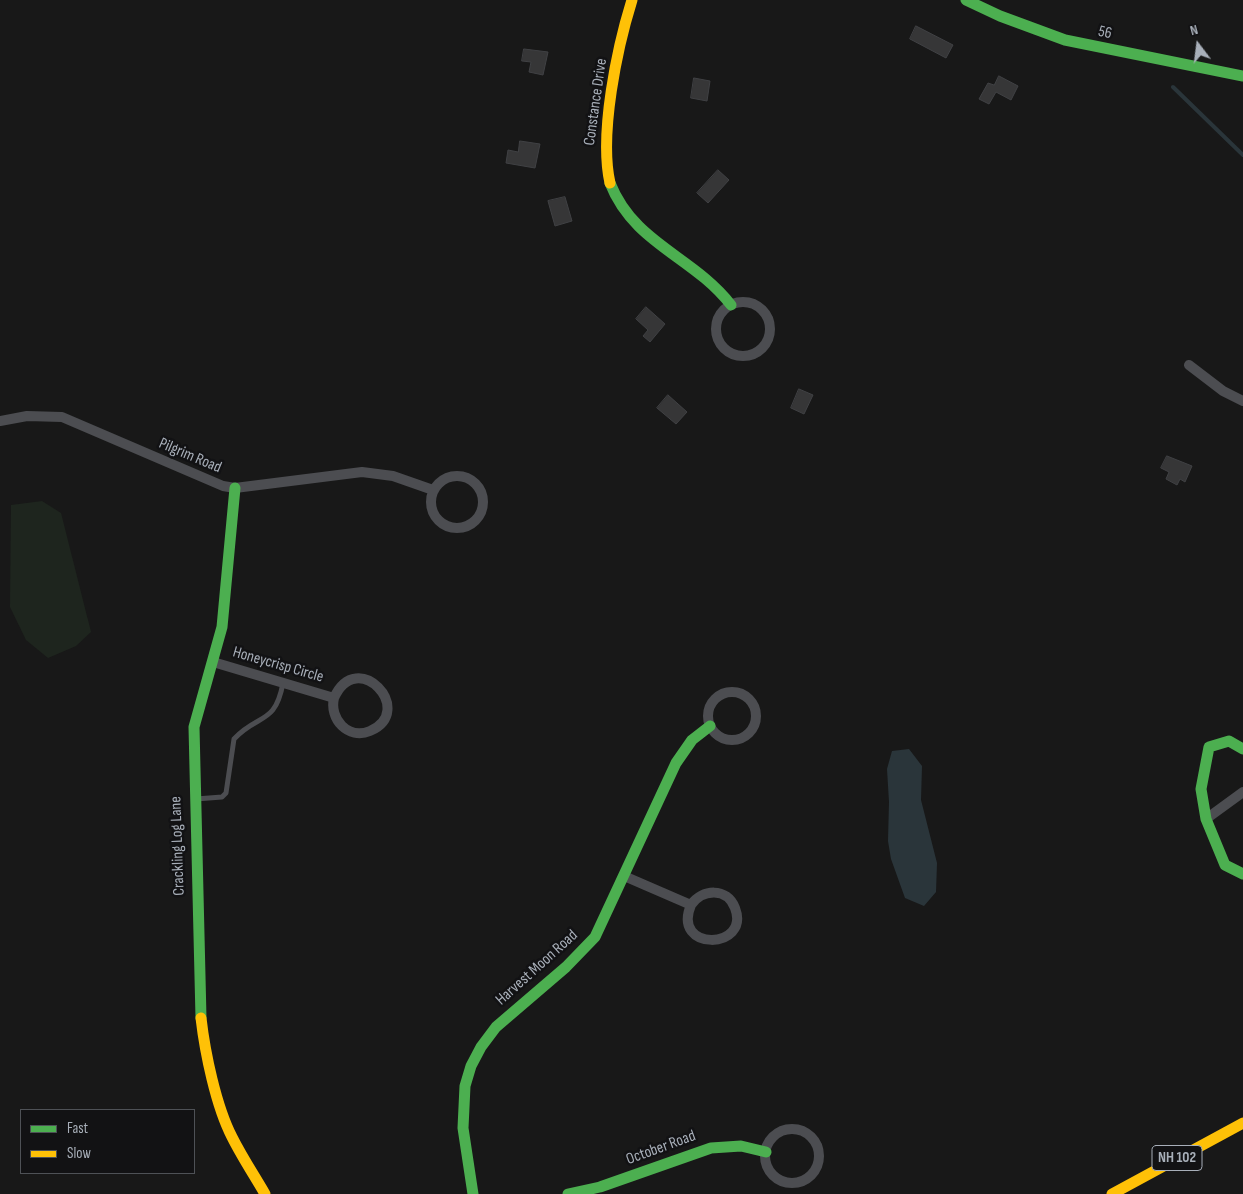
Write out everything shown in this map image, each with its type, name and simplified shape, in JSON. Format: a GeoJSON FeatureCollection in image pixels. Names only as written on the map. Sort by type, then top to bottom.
{"type":"FeatureCollection","features":[{"type":"Feature","properties":{"kind":"street","name":"Constance Drive"},"geometry":{"type":"LineString","coordinates":[[632,0],[621,38],[605,147],[607,175],[611,188],[621,207],[634,224],[655,242],[704,274],[731,305]]}},
{"type":"Feature","properties":{"kind":"street","name":"56"},"geometry":{"type":"LineString","coordinates":[[966,0],[1000,16],[1065,40],[1243,76]]}},
{"type":"Feature","properties":{"kind":"street"},"geometry":{"type":"LineString","coordinates":[[748,302],[759,307],[767,315],[770,326],[769,338],[758,352],[747,356],[736,355],[726,349],[719,340],[717,323],[722,312],[731,305],[748,302]]}},
{"type":"Feature","properties":{"kind":"street"},"geometry":{"type":"LineString","coordinates":[[1189,365],[1223,390],[1243,401]]}},
{"type":"Feature","properties":{"kind":"street","name":"Pilgrim Road"},"geometry":{"type":"LineString","coordinates":[[0,421],[27,416],[62,417],[212,482],[235,488],[362,472],[392,476],[433,490]]}},
{"type":"Feature","properties":{"kind":"street"},"geometry":{"type":"LineString","coordinates":[[449,476],[465,477],[475,482],[481,491],[483,502],[480,512],[474,521],[464,527],[453,528],[443,524],[432,512],[430,501],[433,490],[439,482],[449,476]]}},
{"type":"Feature","properties":{"kind":"street","name":"Crackling Log Lane"},"geometry":{"type":"LineString","coordinates":[[235,488],[222,627],[194,727],[192,759],[199,1002],[204,1041],[221,1108],[231,1136],[265,1194]]}},
{"type":"Feature","properties":{"kind":"street","name":"Honeycrisp Circle"},"geometry":{"type":"LineString","coordinates":[[213,662],[334,698]]}},
{"type":"Feature","properties":{"kind":"street","name":"Honeycrisp Circle"},"geometry":{"type":"LineString","coordinates":[[364,679],[374,683],[382,690],[386,700],[387,711],[383,721],[374,729],[364,733],[353,732],[343,728],[336,719],[333,708],[334,698],[339,688],[348,682],[364,679]]}},
{"type":"Feature","properties":{"kind":"street"},"geometry":{"type":"LineString","coordinates":[[735,692],[745,695],[756,708],[756,724],[751,732],[743,738],[734,741],[724,739],[715,734],[710,726],[708,715],[711,704],[724,693],[735,692]]}},
{"type":"Feature","properties":{"kind":"street","name":"Harvest Moon Road"},"geometry":{"type":"LineString","coordinates":[[473,1194],[462,1141],[461,1116],[464,1092],[476,1057],[489,1036],[502,1022],[586,948],[603,923],[681,754],[692,740],[710,726]]}},
{"type":"Feature","properties":{"kind":"street"},"geometry":{"type":"LineString","coordinates":[[1243,749],[1229,742],[1209,747],[1201,789],[1206,819],[1225,865],[1243,874]]}},
{"type":"Feature","properties":{"kind":"street"},"geometry":{"type":"LineString","coordinates":[[1206,819],[1243,792]]}},
{"type":"Feature","properties":{"kind":"street"},"geometry":{"type":"LineString","coordinates":[[624,876],[691,905]]}},
{"type":"Feature","properties":{"kind":"street"},"geometry":{"type":"LineString","coordinates":[[709,892],[725,896],[735,909],[736,919],[734,928],[727,936],[718,940],[708,941],[699,937],[692,930],[688,921],[691,905],[698,896],[709,892]]}},
{"type":"Feature","properties":{"kind":"street","name":"NH 102"},"geometry":{"type":"LineString","coordinates":[[1112,1194],[1243,1123]]}},
{"type":"Feature","properties":{"kind":"street"},"geometry":{"type":"LineString","coordinates":[[795,1129],[806,1133],[815,1141],[819,1158],[817,1168],[802,1182],[782,1181],[773,1175],[768,1167],[766,1152],[774,1137],[784,1130],[795,1129]]}},
{"type":"Feature","properties":{"kind":"street","name":"October Road"},"geometry":{"type":"LineString","coordinates":[[568,1194],[600,1187],[711,1148],[741,1146],[766,1152]]}},
{"type":"Feature","properties":{"kind":"lane"},"geometry":{"type":"LineString","coordinates":[[193,799],[222,797],[226,793],[234,739],[239,733],[268,717],[280,700],[283,682]]}},
{"type":"Feature","properties":{"kind":"shaded area"},"geometry":{"type":"Polygon","coordinates":[[[42,501],[61,513],[91,632],[76,646],[48,658],[26,640],[10,607],[11,505],[42,501]]]}},
{"type":"Feature","properties":{"kind":"shaded area"},"geometry":{"type":"Polygon","coordinates":[[[909,749],[922,766],[921,800],[937,863],[936,892],[924,906],[905,898],[891,859],[888,841],[889,802],[887,769],[892,751],[909,749]]]}},
{"type":"Feature","properties":{"kind":"building"},"geometry":{"type":"Polygon","coordinates":[[[916,26],[953,45],[946,58],[910,39],[916,26]]]}},
{"type":"Feature","properties":{"kind":"building"},"geometry":{"type":"Polygon","coordinates":[[[524,49],[548,52],[543,75],[529,72],[531,62],[522,61],[524,49]]]}},
{"type":"Feature","properties":{"kind":"building"},"geometry":{"type":"Polygon","coordinates":[[[999,76],[1018,86],[1011,100],[996,92],[989,104],[979,99],[988,83],[994,85],[999,76]]]}},
{"type":"Feature","properties":{"kind":"building"},"geometry":{"type":"Polygon","coordinates":[[[694,78],[710,81],[707,101],[691,98],[694,78]]]}},
{"type":"Feature","properties":{"kind":"building"},"geometry":{"type":"Polygon","coordinates":[[[520,141],[540,144],[535,168],[506,163],[508,150],[518,152],[520,141]]]}},
{"type":"Feature","properties":{"kind":"building"},"geometry":{"type":"Polygon","coordinates":[[[718,170],[729,180],[708,203],[697,193],[718,170]]]}},
{"type":"Feature","properties":{"kind":"building"},"geometry":{"type":"Polygon","coordinates":[[[565,197],[572,221],[555,226],[548,201],[565,197]]]}},
{"type":"Feature","properties":{"kind":"building"},"geometry":{"type":"Polygon","coordinates":[[[646,307],[665,324],[650,342],[643,336],[648,330],[636,319],[646,307]]]}},
{"type":"Feature","properties":{"kind":"building"},"geometry":{"type":"Polygon","coordinates":[[[799,389],[813,395],[804,414],[791,408],[799,389]]]}},
{"type":"Feature","properties":{"kind":"building"},"geometry":{"type":"Polygon","coordinates":[[[668,395],[687,412],[676,424],[657,408],[668,395]]]}},
{"type":"Feature","properties":{"kind":"building"},"geometry":{"type":"Polygon","coordinates":[[[1167,456],[1192,466],[1185,482],[1180,479],[1177,485],[1166,479],[1169,472],[1161,468],[1167,456]]]}},
{"type":"Feature","properties":{"kind":"waterway"},"geometry":{"type":"LineString","coordinates":[[1173,87],[1243,155]]}},
{"type":"Feature","properties":{"kind":"traffic: fast"},"geometry":{"type":"LineString","coordinates":[[966,0],[1000,16],[1065,40],[1243,76]]}},
{"type":"Feature","properties":{"kind":"traffic: fast"},"geometry":{"type":"LineString","coordinates":[[610,183],[621,204],[634,221],[716,288],[731,305]]}},
{"type":"Feature","properties":{"kind":"traffic: fast"},"geometry":{"type":"LineString","coordinates":[[201,1018],[194,727],[222,627],[235,488]]}},
{"type":"Feature","properties":{"kind":"traffic: fast"},"geometry":{"type":"LineString","coordinates":[[473,1194],[463,1128],[465,1086],[471,1066],[481,1047],[496,1027],[566,967],[595,937],[676,763],[692,740],[710,726]]}},
{"type":"Feature","properties":{"kind":"traffic: fast"},"geometry":{"type":"LineString","coordinates":[[1243,749],[1229,741],[1209,747],[1201,789],[1206,819],[1225,865],[1243,874]]}},
{"type":"Feature","properties":{"kind":"traffic: fast"},"geometry":{"type":"LineString","coordinates":[[568,1194],[600,1187],[711,1148],[741,1146],[766,1152]]}},
{"type":"Feature","properties":{"kind":"traffic: slow"},"geometry":{"type":"LineString","coordinates":[[610,183],[607,163],[607,140],[611,91],[632,0]]}},
{"type":"Feature","properties":{"kind":"traffic: slow"},"geometry":{"type":"LineString","coordinates":[[201,1018],[208,1063],[226,1124],[265,1194]]}},
{"type":"Feature","properties":{"kind":"traffic: slow"},"geometry":{"type":"LineString","coordinates":[[1112,1194],[1243,1123]]}}]}
